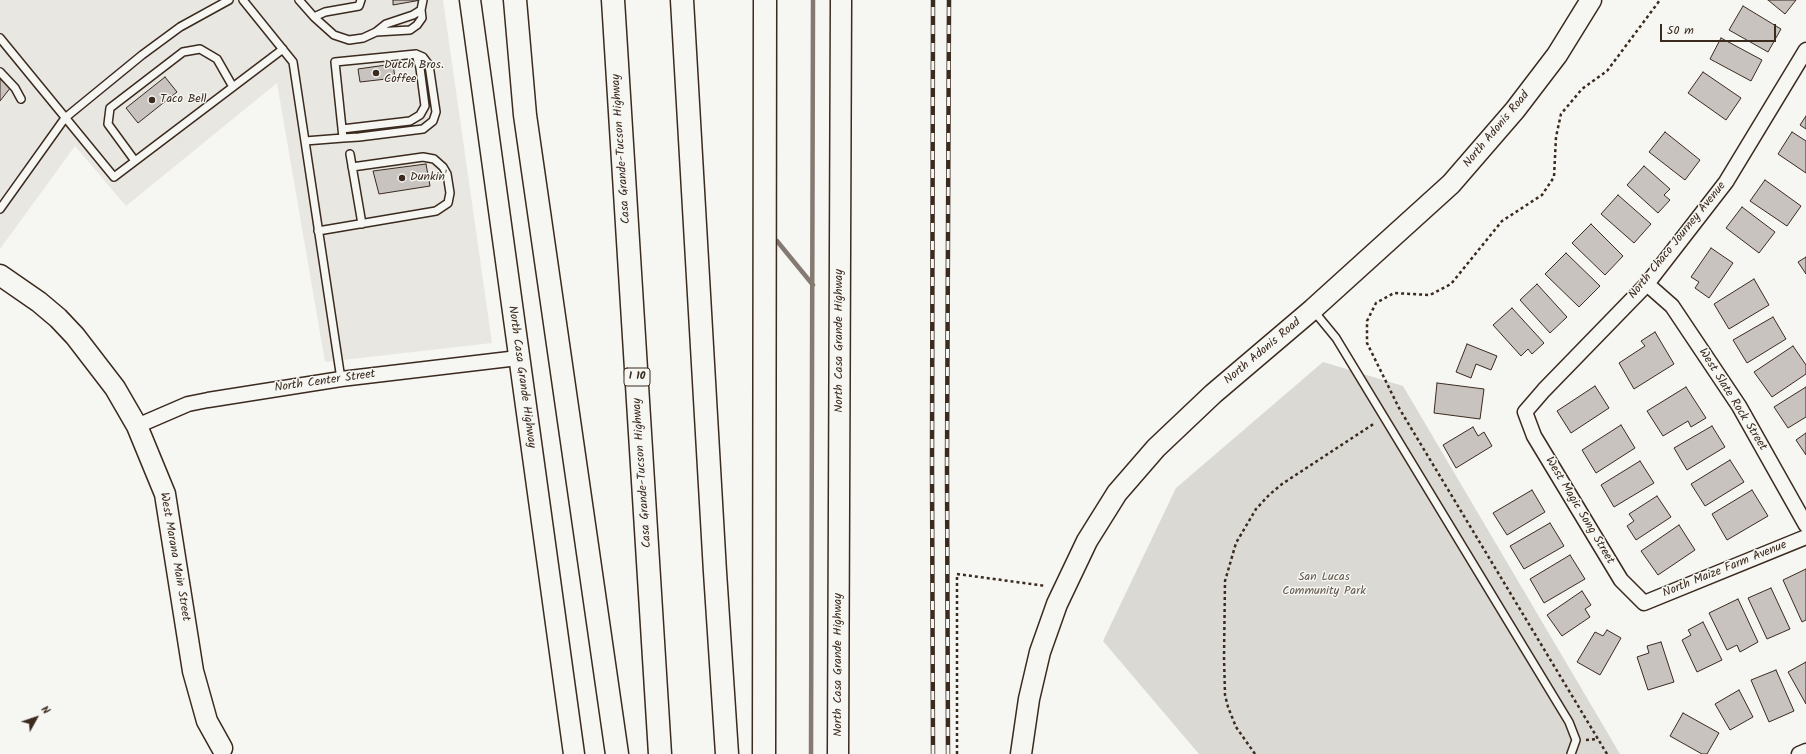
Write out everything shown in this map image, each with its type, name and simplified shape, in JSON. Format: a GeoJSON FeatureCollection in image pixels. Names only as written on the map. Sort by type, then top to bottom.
{"type":"FeatureCollection","features":[{"type":"Feature","properties":{"kind":"highway"},"geometry":{"type":"LineString","coordinates":[[515,0],[525,115],[617,754]]}},
{"type":"Feature","properties":{"kind":"highway","name":"Casa Grande-Tucson Highway"},"geometry":{"type":"LineString","coordinates":[[613,0],[660,754]]}},
{"type":"Feature","properties":{"kind":"highway"},"geometry":{"type":"LineString","coordinates":[[682,0],[714,564],[727,754]]}},
{"type":"Feature","properties":{"kind":"highway"},"geometry":{"type":"LineString","coordinates":[[764,754],[765,0]]}},
{"type":"Feature","properties":{"kind":"street","name":"North Casa Grande Highway"},"geometry":{"type":"LineString","coordinates":[[470,0],[518,358],[574,754]]}},
{"type":"Feature","properties":{"kind":"street","name":"North Casa Grande Highway"},"geometry":{"type":"LineString","coordinates":[[838,754],[841,0]]}},
{"type":"Feature","properties":{"kind":"street","name":"North Adonis Road"},"geometry":{"type":"LineString","coordinates":[[1021,754],[1029,699],[1040,652],[1057,604],[1087,541],[1117,494],[1156,448],[1213,394],[1313,309],[1451,184],[1515,110],[1557,55],[1591,0]]}},
{"type":"Feature","properties":{"kind":"street","name":"North Chaco Journey Avenue"},"geometry":{"type":"LineString","coordinates":[[1525,412],[1544,390],[1647,284],[1726,182],[1806,50]]}},
{"type":"Feature","properties":{"kind":"street","name":"West Marana Main Street"},"geometry":{"type":"LineString","coordinates":[[0,275],[39,302],[76,336],[115,388],[137,426],[165,494],[193,671],[207,721],[222,748]]}},
{"type":"Feature","properties":{"kind":"street","name":"West Slate Rock Street"},"geometry":{"type":"LineString","coordinates":[[1647,284],[1672,306],[1739,406],[1806,524]]}},
{"type":"Feature","properties":{"kind":"street","name":"North Center Street"},"geometry":{"type":"LineString","coordinates":[[137,426],[188,404],[341,379],[518,358]]}},
{"type":"Feature","properties":{"kind":"street","name":"West Magic Song Street"},"geometry":{"type":"LineString","coordinates":[[1525,412],[1534,436],[1621,580],[1644,604]]}},
{"type":"Feature","properties":{"kind":"street","name":"North Maize Farm Avenue"},"geometry":{"type":"LineString","coordinates":[[1644,604],[1806,537]]}},
{"type":"Feature","properties":{"kind":"street"},"geometry":{"type":"LineString","coordinates":[[1799,754],[1806,751]]}},
{"type":"Feature","properties":{"kind":"lane"},"geometry":{"type":"LineString","coordinates":[[0,209],[65,118],[136,59],[174,32],[229,0]]}},
{"type":"Feature","properties":{"kind":"lane"},"geometry":{"type":"LineString","coordinates":[[243,0],[293,62],[341,379]]}},
{"type":"Feature","properties":{"kind":"lane"},"geometry":{"type":"LineString","coordinates":[[299,0],[314,17],[334,35],[349,40],[363,38],[376,32],[386,24],[413,15],[421,10]]}},
{"type":"Feature","properties":{"kind":"lane"},"geometry":{"type":"LineString","coordinates":[[314,17],[325,12],[359,6],[361,0]]}},
{"type":"Feature","properties":{"kind":"lane"},"geometry":{"type":"LineString","coordinates":[[376,32],[410,30],[417,25],[422,18],[421,10],[423,0]]}},
{"type":"Feature","properties":{"kind":"lane"},"geometry":{"type":"LineString","coordinates":[[0,38],[114,177],[282,49]]}},
{"type":"Feature","properties":{"kind":"lane"},"geometry":{"type":"LineString","coordinates":[[135,161],[108,124],[110,108],[183,52],[200,49],[217,59],[233,87]]}},
{"type":"Feature","properties":{"kind":"lane"},"geometry":{"type":"LineString","coordinates":[[305,142],[343,138],[423,129],[433,121],[436,112],[429,65],[423,57],[416,54],[335,62],[343,138]]}},
{"type":"Feature","properties":{"kind":"lane"},"geometry":{"type":"LineString","coordinates":[[342,128],[410,121],[420,115],[425,106],[420,68],[416,54]]}},
{"type":"Feature","properties":{"kind":"lane"},"geometry":{"type":"LineString","coordinates":[[0,72],[15,88],[22,99]]}},
{"type":"Feature","properties":{"kind":"lane"},"geometry":{"type":"LineString","coordinates":[[350,154],[362,224]]}},
{"type":"Feature","properties":{"kind":"lane"},"geometry":{"type":"LineString","coordinates":[[318,231],[436,211],[448,203],[450,193],[447,174],[443,167],[434,159],[423,157],[352,167]]}},
{"type":"Feature","properties":{"kind":"lane"},"geometry":{"type":"LineString","coordinates":[[1313,309],[1336,338],[1385,417],[1569,722],[1576,740],[1571,754]]}},
{"type":"Feature","properties":{"kind":"path"},"geometry":{"type":"LineString","coordinates":[[1607,754],[1399,408],[1367,343],[1367,321],[1376,303],[1394,292],[1430,295],[1451,284],[1502,221],[1542,195],[1554,177],[1556,137],[1561,114],[1582,89],[1607,71],[1660,0]]}},
{"type":"Feature","properties":{"kind":"path"},"geometry":{"type":"LineString","coordinates":[[1255,754],[1236,727],[1228,707],[1226,694],[1224,657],[1225,581],[1236,543],[1256,510],[1282,484],[1399,408]]}},
{"type":"Feature","properties":{"kind":"path"},"geometry":{"type":"LineString","coordinates":[[957,754],[957,574],[1065,588]]}},
{"type":"Feature","properties":{"kind":"shaded area"},"geometry":{"type":"Polygon","coordinates":[[[0,0],[443,0],[492,343],[325,362],[277,83],[126,206],[75,146],[0,249],[0,0]]]}},
{"type":"Feature","properties":{"kind":"green space","name":"San Lucas Community Park"},"geometry":{"type":"Polygon","coordinates":[[[1323,362],[1403,386],[1620,754],[1199,754],[1103,641],[1176,488],[1323,362]]]}},
{"type":"Feature","properties":{"kind":"building"},"geometry":{"type":"Polygon","coordinates":[[[393,0],[421,0],[393,5],[393,0]]]}},
{"type":"Feature","properties":{"kind":"building"},"geometry":{"type":"Polygon","coordinates":[[[1768,0],[1796,0],[1785,14],[1768,0]]]}},
{"type":"Feature","properties":{"kind":"building"},"geometry":{"type":"Polygon","coordinates":[[[1743,6],[1781,29],[1768,52],[1729,30],[1743,6]]]}},
{"type":"Feature","properties":{"kind":"building"},"geometry":{"type":"Polygon","coordinates":[[[1721,38],[1762,60],[1751,81],[1710,59],[1721,38]]]}},
{"type":"Feature","properties":{"kind":"building","name":"Dutch Bros. Coffee"},"geometry":{"type":"Polygon","coordinates":[[[393,64],[395,78],[360,82],[358,69],[393,64]]]}},
{"type":"Feature","properties":{"kind":"building"},"geometry":{"type":"Polygon","coordinates":[[[1703,72],[1741,98],[1726,120],[1688,93],[1703,72]]]}},
{"type":"Feature","properties":{"kind":"building","name":"Taco Bell"},"geometry":{"type":"Polygon","coordinates":[[[165,77],[177,92],[138,123],[126,108],[165,77]]]}},
{"type":"Feature","properties":{"kind":"building"},"geometry":{"type":"Polygon","coordinates":[[[0,79],[11,87],[0,101],[0,79]]]}},
{"type":"Feature","properties":{"kind":"building"},"geometry":{"type":"Polygon","coordinates":[[[1806,116],[1806,129],[1800,125],[1806,116]]]}},
{"type":"Feature","properties":{"kind":"building"},"geometry":{"type":"Polygon","coordinates":[[[1665,132],[1700,160],[1685,180],[1649,152],[1665,132]]]}},
{"type":"Feature","properties":{"kind":"building"},"geometry":{"type":"Polygon","coordinates":[[[1792,132],[1806,141],[1806,173],[1778,154],[1792,132]]]}},
{"type":"Feature","properties":{"kind":"building","name":"Dunkin'"},"geometry":{"type":"Polygon","coordinates":[[[426,164],[430,186],[379,194],[373,171],[426,164]]]}},
{"type":"Feature","properties":{"kind":"building"},"geometry":{"type":"Polygon","coordinates":[[[1644,166],[1670,189],[1664,195],[1670,200],[1658,213],[1627,185],[1644,166]]]}},
{"type":"Feature","properties":{"kind":"building"},"geometry":{"type":"Polygon","coordinates":[[[1765,180],[1801,206],[1787,226],[1750,201],[1765,180]]]}},
{"type":"Feature","properties":{"kind":"building"},"geometry":{"type":"Polygon","coordinates":[[[1618,195],[1651,224],[1634,243],[1601,214],[1618,195]]]}},
{"type":"Feature","properties":{"kind":"building"},"geometry":{"type":"Polygon","coordinates":[[[1742,207],[1775,232],[1759,253],[1726,228],[1742,207]]]}},
{"type":"Feature","properties":{"kind":"building"},"geometry":{"type":"Polygon","coordinates":[[[1591,224],[1623,256],[1605,275],[1572,243],[1591,224]]]}},
{"type":"Feature","properties":{"kind":"building"},"geometry":{"type":"Polygon","coordinates":[[[1711,248],[1733,263],[1709,298],[1695,288],[1699,282],[1691,277],[1711,248]]]}},
{"type":"Feature","properties":{"kind":"building"},"geometry":{"type":"Polygon","coordinates":[[[1566,253],[1600,286],[1579,307],[1545,274],[1566,253]]]}},
{"type":"Feature","properties":{"kind":"building"},"geometry":{"type":"Polygon","coordinates":[[[1806,257],[1806,274],[1798,262],[1806,257]]]}},
{"type":"Feature","properties":{"kind":"building"},"geometry":{"type":"Polygon","coordinates":[[[1754,279],[1769,305],[1729,329],[1714,304],[1754,279]]]}},
{"type":"Feature","properties":{"kind":"building"},"geometry":{"type":"Polygon","coordinates":[[[1537,284],[1567,317],[1550,333],[1520,300],[1537,284]]]}},
{"type":"Feature","properties":{"kind":"building"},"geometry":{"type":"Polygon","coordinates":[[[1512,308],[1544,343],[1532,354],[1528,349],[1521,356],[1493,325],[1512,308]]]}},
{"type":"Feature","properties":{"kind":"building"},"geometry":{"type":"Polygon","coordinates":[[[1773,317],[1786,339],[1747,363],[1733,340],[1773,317]]]}},
{"type":"Feature","properties":{"kind":"building"},"geometry":{"type":"Polygon","coordinates":[[[1655,332],[1674,364],[1634,389],[1619,363],[1645,346],[1641,341],[1655,332]]]}},
{"type":"Feature","properties":{"kind":"building"},"geometry":{"type":"Polygon","coordinates":[[[1467,344],[1497,356],[1491,370],[1476,364],[1471,378],[1456,372],[1467,344]]]}},
{"type":"Feature","properties":{"kind":"building"},"geometry":{"type":"Polygon","coordinates":[[[1793,346],[1806,365],[1806,374],[1772,397],[1754,372],[1793,346]]]}},
{"type":"Feature","properties":{"kind":"building"},"geometry":{"type":"Polygon","coordinates":[[[1437,383],[1484,389],[1480,419],[1434,413],[1437,383]]]}},
{"type":"Feature","properties":{"kind":"building"},"geometry":{"type":"Polygon","coordinates":[[[1595,386],[1609,408],[1571,433],[1557,411],[1595,386]]]}},
{"type":"Feature","properties":{"kind":"building"},"geometry":{"type":"Polygon","coordinates":[[[1686,387],[1706,418],[1691,427],[1688,421],[1663,436],[1647,411],[1686,387]]]}},
{"type":"Feature","properties":{"kind":"building"},"geometry":{"type":"Polygon","coordinates":[[[1806,387],[1806,417],[1788,428],[1774,407],[1806,387]]]}},
{"type":"Feature","properties":{"kind":"building"},"geometry":{"type":"Polygon","coordinates":[[[1621,425],[1635,448],[1596,473],[1582,450],[1621,425]]]}},
{"type":"Feature","properties":{"kind":"building"},"geometry":{"type":"Polygon","coordinates":[[[1712,426],[1725,447],[1687,470],[1674,448],[1712,426]]]}},
{"type":"Feature","properties":{"kind":"building"},"geometry":{"type":"Polygon","coordinates":[[[1473,427],[1478,436],[1484,432],[1492,446],[1456,468],[1443,445],[1473,427]]]}},
{"type":"Feature","properties":{"kind":"building"},"geometry":{"type":"Polygon","coordinates":[[[1806,433],[1806,455],[1796,440],[1806,433]]]}},
{"type":"Feature","properties":{"kind":"building"},"geometry":{"type":"Polygon","coordinates":[[[1730,460],[1744,482],[1705,506],[1691,484],[1730,460]]]}},
{"type":"Feature","properties":{"kind":"building"},"geometry":{"type":"Polygon","coordinates":[[[1640,461],[1654,483],[1614,507],[1601,485],[1640,461]]]}},
{"type":"Feature","properties":{"kind":"building"},"geometry":{"type":"Polygon","coordinates":[[[1532,490],[1545,512],[1507,535],[1493,513],[1532,490]]]}},
{"type":"Feature","properties":{"kind":"building"},"geometry":{"type":"Polygon","coordinates":[[[1752,490],[1768,516],[1727,540],[1712,514],[1752,490]]]}},
{"type":"Feature","properties":{"kind":"building"},"geometry":{"type":"Polygon","coordinates":[[[1657,496],[1671,517],[1636,540],[1627,526],[1634,521],[1629,514],[1657,496]]]}},
{"type":"Feature","properties":{"kind":"building"},"geometry":{"type":"Polygon","coordinates":[[[1550,523],[1564,546],[1524,569],[1510,546],[1550,523]]]}},
{"type":"Feature","properties":{"kind":"building"},"geometry":{"type":"Polygon","coordinates":[[[1679,525],[1695,550],[1658,575],[1641,551],[1679,525]]]}},
{"type":"Feature","properties":{"kind":"building"},"geometry":{"type":"Polygon","coordinates":[[[1570,555],[1585,579],[1544,603],[1530,579],[1570,555]]]}},
{"type":"Feature","properties":{"kind":"building"},"geometry":{"type":"Polygon","coordinates":[[[1806,569],[1806,620],[1802,622],[1783,580],[1806,569]]]}},
{"type":"Feature","properties":{"kind":"building"},"geometry":{"type":"Polygon","coordinates":[[[1771,588],[1790,629],[1767,639],[1748,598],[1771,588]]]}},
{"type":"Feature","properties":{"kind":"building"},"geometry":{"type":"Polygon","coordinates":[[[1582,591],[1591,605],[1585,609],[1590,617],[1562,636],[1547,615],[1582,591]]]}},
{"type":"Feature","properties":{"kind":"building"},"geometry":{"type":"Polygon","coordinates":[[[1738,599],[1758,642],[1740,652],[1737,645],[1727,650],[1709,613],[1738,599]]]}},
{"type":"Feature","properties":{"kind":"building"},"geometry":{"type":"Polygon","coordinates":[[[1703,622],[1722,660],[1697,672],[1682,640],[1691,635],[1688,630],[1703,622]]]}},
{"type":"Feature","properties":{"kind":"building"},"geometry":{"type":"Polygon","coordinates":[[[1607,630],[1621,638],[1600,675],[1577,662],[1595,632],[1603,636],[1607,630]]]}},
{"type":"Feature","properties":{"kind":"building"},"geometry":{"type":"Polygon","coordinates":[[[1661,642],[1674,682],[1648,690],[1637,657],[1649,653],[1647,646],[1661,642]]]}},
{"type":"Feature","properties":{"kind":"building"},"geometry":{"type":"Polygon","coordinates":[[[1806,662],[1806,704],[1788,672],[1806,662]]]}},
{"type":"Feature","properties":{"kind":"building"},"geometry":{"type":"Polygon","coordinates":[[[1776,670],[1794,711],[1769,722],[1751,680],[1776,670]]]}},
{"type":"Feature","properties":{"kind":"building"},"geometry":{"type":"Polygon","coordinates":[[[1739,690],[1753,717],[1730,730],[1715,704],[1739,690]]]}},
{"type":"Feature","properties":{"kind":"building"},"geometry":{"type":"Polygon","coordinates":[[[1683,713],[1719,733],[1707,754],[1702,754],[1670,736],[1683,713]]]}},
{"type":"Feature","properties":{"kind":"waterway"},"geometry":{"type":"LineString","coordinates":[[811,754],[813,0]]}},
{"type":"Feature","properties":{"kind":"waterway"},"geometry":{"type":"LineString","coordinates":[[777,241],[813,285]]}},
{"type":"Feature","properties":{"kind":"railway"},"geometry":{"type":"LineString","coordinates":[[933,0],[933,754]]}},
{"type":"Feature","properties":{"kind":"railway"},"geometry":{"type":"LineString","coordinates":[[948,754],[947,466],[949,0]]}},
{"type":"Feature","properties":{"kind":"place","name":"Dutch Bros. Coffee"},"geometry":{"type":"Point","coordinates":[376,73]}},
{"type":"Feature","properties":{"kind":"place","name":"Taco Bell"},"geometry":{"type":"Point","coordinates":[152,100]}},
{"type":"Feature","properties":{"kind":"place","name":"Dunkin'"},"geometry":{"type":"Point","coordinates":[402,178]}}]}
